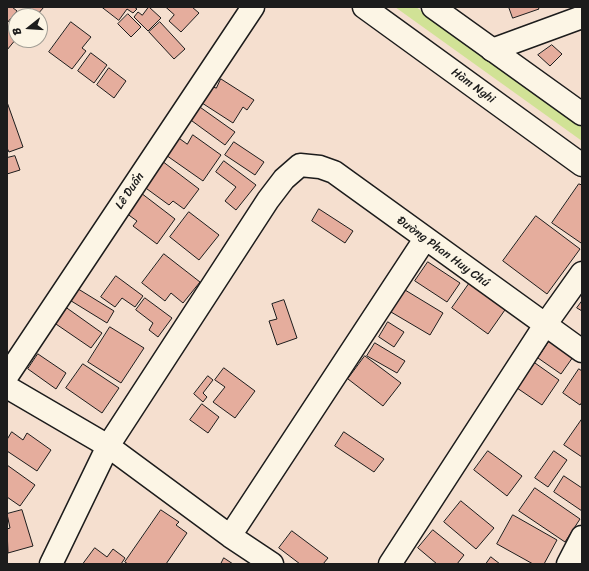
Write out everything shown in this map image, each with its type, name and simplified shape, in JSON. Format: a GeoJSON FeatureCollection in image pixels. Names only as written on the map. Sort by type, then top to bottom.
{"type":"FeatureCollection","features":[{"type":"Feature","properties":{"kind":"street","name":"Lê Duẩn"},"geometry":{"type":"LineString","coordinates":[[7,377],[253,7]]}},
{"type":"Feature","properties":{"kind":"street","name":"Hàm Nghi"},"geometry":{"type":"LineString","coordinates":[[364,7],[582,165]]}},
{"type":"Feature","properties":{"kind":"street"},"geometry":{"type":"LineString","coordinates":[[433,7],[582,114]]}},
{"type":"Feature","properties":{"kind":"street"},"geometry":{"type":"LineString","coordinates":[[492,50],[582,17]]}},
{"type":"Feature","properties":{"kind":"street","name":"Đường Phan Huy Chú"},"geometry":{"type":"LineString","coordinates":[[108,446],[268,200],[284,179],[300,165],[320,167],[334,172],[582,351]]}},
{"type":"Feature","properties":{"kind":"street"},"geometry":{"type":"LineString","coordinates":[[230,536],[425,239]]}},
{"type":"Feature","properties":{"kind":"street"},"geometry":{"type":"LineString","coordinates":[[390,564],[545,325],[582,273]]}},
{"type":"Feature","properties":{"kind":"street"},"geometry":{"type":"LineString","coordinates":[[7,377],[108,446],[230,536],[272,564]]}},
{"type":"Feature","properties":{"kind":"street"},"geometry":{"type":"LineString","coordinates":[[50,564],[108,446]]}},
{"type":"Feature","properties":{"kind":"street"},"geometry":{"type":"LineString","coordinates":[[568,564],[582,538]]}},
{"type":"Feature","properties":{"kind":"green space"},"geometry":{"type":"Polygon","coordinates":[[[395,7],[416,7],[582,126],[582,141],[395,7]]]}},
{"type":"Feature","properties":{"kind":"building"},"geometry":{"type":"Polygon","coordinates":[[[7,7],[12,7],[13,8],[8,8],[7,23],[7,7]]]}},
{"type":"Feature","properties":{"kind":"building"},"geometry":{"type":"Polygon","coordinates":[[[29,7],[44,7],[43,8],[29,7]]]}},
{"type":"Feature","properties":{"kind":"building"},"geometry":{"type":"Polygon","coordinates":[[[102,7],[134,7],[137,9],[133,13],[127,9],[119,20],[102,7]]]}},
{"type":"Feature","properties":{"kind":"building"},"geometry":{"type":"Polygon","coordinates":[[[149,7],[161,18],[148,31],[134,17],[138,12],[142,15],[149,7]]]}},
{"type":"Feature","properties":{"kind":"building"},"geometry":{"type":"Polygon","coordinates":[[[166,7],[192,7],[199,13],[181,32],[169,21],[174,15],[166,7]]]}},
{"type":"Feature","properties":{"kind":"building"},"geometry":{"type":"Polygon","coordinates":[[[509,7],[538,7],[539,9],[513,18],[509,7]]]}},
{"type":"Feature","properties":{"kind":"building"},"geometry":{"type":"Polygon","coordinates":[[[128,14],[141,27],[131,37],[118,24],[128,14]]]}},
{"type":"Feature","properties":{"kind":"building"},"geometry":{"type":"Polygon","coordinates":[[[71,22],[91,37],[82,48],[86,51],[72,69],[49,52],[71,22]]]}},
{"type":"Feature","properties":{"kind":"building"},"geometry":{"type":"Polygon","coordinates":[[[160,22],[185,49],[174,59],[149,32],[160,22]]]}},
{"type":"Feature","properties":{"kind":"building"},"geometry":{"type":"Polygon","coordinates":[[[8,28],[9,48],[7,50],[8,28]]]}},
{"type":"Feature","properties":{"kind":"building"},"geometry":{"type":"Polygon","coordinates":[[[552,45],[562,54],[550,66],[538,55],[552,45]]]}},
{"type":"Feature","properties":{"kind":"building"},"geometry":{"type":"Polygon","coordinates":[[[91,53],[107,65],[94,83],[78,71],[91,53]]]}},
{"type":"Feature","properties":{"kind":"building"},"geometry":{"type":"Polygon","coordinates":[[[109,68],[126,81],[114,98],[97,85],[109,68]]]}},
{"type":"Feature","properties":{"kind":"building"},"geometry":{"type":"Polygon","coordinates":[[[221,79],[254,100],[247,110],[243,107],[233,123],[202,103],[213,87],[216,88],[221,79]]]}},
{"type":"Feature","properties":{"kind":"building"},"geometry":{"type":"Polygon","coordinates":[[[7,102],[23,147],[9,152],[7,148],[7,102]]]}},
{"type":"Feature","properties":{"kind":"building"},"geometry":{"type":"Polygon","coordinates":[[[197,105],[235,132],[225,145],[188,118],[197,105]]]}},
{"type":"Feature","properties":{"kind":"building"},"geometry":{"type":"Polygon","coordinates":[[[193,135],[221,155],[203,181],[163,153],[176,136],[187,144],[193,135]]]}},
{"type":"Feature","properties":{"kind":"building"},"geometry":{"type":"Polygon","coordinates":[[[234,142],[264,162],[255,175],[225,155],[234,142]]]}},
{"type":"Feature","properties":{"kind":"building"},"geometry":{"type":"Polygon","coordinates":[[[15,156],[20,170],[7,174],[7,158],[15,156]]]}},
{"type":"Feature","properties":{"kind":"building"},"geometry":{"type":"Polygon","coordinates":[[[162,161],[199,189],[184,209],[173,201],[169,205],[143,186],[162,161]]]}},
{"type":"Feature","properties":{"kind":"building"},"geometry":{"type":"Polygon","coordinates":[[[224,161],[256,185],[236,210],[225,201],[236,187],[216,172],[224,161]]]}},
{"type":"Feature","properties":{"kind":"building"},"geometry":{"type":"Polygon","coordinates":[[[579,184],[582,185],[581,243],[552,223],[579,184]]]}},
{"type":"Feature","properties":{"kind":"building"},"geometry":{"type":"Polygon","coordinates":[[[141,193],[175,219],[157,244],[133,226],[137,221],[126,213],[141,193]]]}},
{"type":"Feature","properties":{"kind":"building"},"geometry":{"type":"Polygon","coordinates":[[[319,209],[353,231],[345,243],[312,221],[319,209]]]}},
{"type":"Feature","properties":{"kind":"building"},"geometry":{"type":"Polygon","coordinates":[[[189,212],[219,235],[199,260],[170,237],[189,212]]]}},
{"type":"Feature","properties":{"kind":"building"},"geometry":{"type":"Polygon","coordinates":[[[536,216],[580,249],[547,294],[503,261],[536,216]]]}},
{"type":"Feature","properties":{"kind":"building"},"geometry":{"type":"Polygon","coordinates":[[[164,254],[200,282],[183,303],[171,293],[165,301],[142,283],[164,254]]]}},
{"type":"Feature","properties":{"kind":"building"},"geometry":{"type":"Polygon","coordinates":[[[428,262],[460,283],[447,302],[415,281],[428,262]]]}},
{"type":"Feature","properties":{"kind":"building"},"geometry":{"type":"Polygon","coordinates":[[[116,276],[143,296],[135,307],[122,298],[115,307],[101,297],[116,276]]]}},
{"type":"Feature","properties":{"kind":"building"},"geometry":{"type":"Polygon","coordinates":[[[471,281],[507,307],[488,334],[452,308],[471,281]]]}},
{"type":"Feature","properties":{"kind":"building"},"geometry":{"type":"Polygon","coordinates":[[[75,287],[114,311],[107,323],[68,299],[75,287]]]}},
{"type":"Feature","properties":{"kind":"building"},"geometry":{"type":"Polygon","coordinates":[[[405,290],[443,313],[430,335],[391,312],[405,290]]]}},
{"type":"Feature","properties":{"kind":"building"},"geometry":{"type":"Polygon","coordinates":[[[145,298],[172,318],[158,337],[149,330],[153,323],[136,310],[145,298]]]}},
{"type":"Feature","properties":{"kind":"building"},"geometry":{"type":"Polygon","coordinates":[[[284,300],[297,338],[277,345],[269,321],[277,319],[272,304],[284,300]]]}},
{"type":"Feature","properties":{"kind":"building"},"geometry":{"type":"Polygon","coordinates":[[[582,301],[582,311],[577,308],[582,301]]]}},
{"type":"Feature","properties":{"kind":"building"},"geometry":{"type":"Polygon","coordinates":[[[64,306],[102,333],[91,348],[53,322],[64,306]]]}},
{"type":"Feature","properties":{"kind":"building"},"geometry":{"type":"Polygon","coordinates":[[[388,322],[404,332],[394,347],[379,337],[388,322]]]}},
{"type":"Feature","properties":{"kind":"building"},"geometry":{"type":"Polygon","coordinates":[[[110,327],[144,348],[121,383],[88,362],[110,327]]]}},
{"type":"Feature","properties":{"kind":"building"},"geometry":{"type":"Polygon","coordinates":[[[550,340],[573,357],[561,374],[538,358],[550,340]]]}},
{"type":"Feature","properties":{"kind":"building"},"geometry":{"type":"Polygon","coordinates":[[[375,343],[405,361],[397,373],[367,356],[375,343]]]}},
{"type":"Feature","properties":{"kind":"building"},"geometry":{"type":"Polygon","coordinates":[[[38,354],[66,373],[56,389],[28,369],[38,354]]]}},
{"type":"Feature","properties":{"kind":"building"},"geometry":{"type":"Polygon","coordinates":[[[365,356],[401,383],[383,406],[348,379],[365,356]]]}},
{"type":"Feature","properties":{"kind":"building"},"geometry":{"type":"Polygon","coordinates":[[[535,363],[559,380],[542,405],[517,388],[535,363]]]}},
{"type":"Feature","properties":{"kind":"building"},"geometry":{"type":"Polygon","coordinates":[[[83,364],[119,388],[102,413],[66,388],[83,364]]]}},
{"type":"Feature","properties":{"kind":"building"},"geometry":{"type":"Polygon","coordinates":[[[224,368],[255,391],[235,418],[213,402],[225,387],[215,380],[224,368]]]}},
{"type":"Feature","properties":{"kind":"building"},"geometry":{"type":"Polygon","coordinates":[[[579,369],[582,371],[582,402],[580,405],[563,393],[579,369]]]}},
{"type":"Feature","properties":{"kind":"building"},"geometry":{"type":"Polygon","coordinates":[[[208,376],[213,380],[203,393],[207,397],[203,402],[194,394],[208,376]]]}},
{"type":"Feature","properties":{"kind":"building"},"geometry":{"type":"Polygon","coordinates":[[[202,404],[219,417],[208,433],[190,420],[202,404]]]}},
{"type":"Feature","properties":{"kind":"building"},"geometry":{"type":"Polygon","coordinates":[[[582,419],[582,457],[564,445],[582,419]]]}},
{"type":"Feature","properties":{"kind":"building"},"geometry":{"type":"Polygon","coordinates":[[[12,432],[23,440],[27,433],[51,450],[37,471],[7,451],[7,440],[12,432]]]}},
{"type":"Feature","properties":{"kind":"building"},"geometry":{"type":"Polygon","coordinates":[[[344,432],[384,459],[374,472],[335,446],[344,432]]]}},
{"type":"Feature","properties":{"kind":"building"},"geometry":{"type":"Polygon","coordinates":[[[488,451],[522,476],[507,496],[474,470],[488,451]]]}},
{"type":"Feature","properties":{"kind":"building"},"geometry":{"type":"Polygon","coordinates":[[[554,451],[567,460],[548,487],[535,478],[554,451]]]}},
{"type":"Feature","properties":{"kind":"building"},"geometry":{"type":"Polygon","coordinates":[[[7,465],[35,485],[20,506],[7,497],[7,465]]]}},
{"type":"Feature","properties":{"kind":"building"},"geometry":{"type":"Polygon","coordinates":[[[564,476],[582,488],[582,511],[554,492],[564,476]]]}},
{"type":"Feature","properties":{"kind":"building"},"geometry":{"type":"Polygon","coordinates":[[[535,488],[580,519],[565,542],[519,511],[535,488]]]}},
{"type":"Feature","properties":{"kind":"building"},"geometry":{"type":"Polygon","coordinates":[[[461,501],[494,528],[476,549],[444,522],[461,501]]]}},
{"type":"Feature","properties":{"kind":"building"},"geometry":{"type":"Polygon","coordinates":[[[22,510],[33,546],[8,553],[7,529],[10,528],[7,514],[22,510]]]}},
{"type":"Feature","properties":{"kind":"building"},"geometry":{"type":"Polygon","coordinates":[[[161,510],[179,522],[176,525],[187,533],[166,564],[128,564],[125,562],[161,510]]]}},
{"type":"Feature","properties":{"kind":"building"},"geometry":{"type":"Polygon","coordinates":[[[513,515],[557,540],[544,564],[533,564],[497,544],[513,515]]]}},
{"type":"Feature","properties":{"kind":"building"},"geometry":{"type":"Polygon","coordinates":[[[433,530],[464,555],[457,564],[437,564],[418,548],[433,530]]]}},
{"type":"Feature","properties":{"kind":"building"},"geometry":{"type":"Polygon","coordinates":[[[292,531],[328,558],[323,564],[300,564],[279,548],[292,531]]]}},
{"type":"Feature","properties":{"kind":"building"},"geometry":{"type":"Polygon","coordinates":[[[95,548],[107,557],[113,549],[125,558],[121,564],[83,564],[95,548]]]}},
{"type":"Feature","properties":{"kind":"building"},"geometry":{"type":"Polygon","coordinates":[[[491,557],[500,564],[486,564],[491,557]]]}},
{"type":"Feature","properties":{"kind":"building"},"geometry":{"type":"Polygon","coordinates":[[[224,558],[233,564],[221,564],[224,558]]]}}]}
